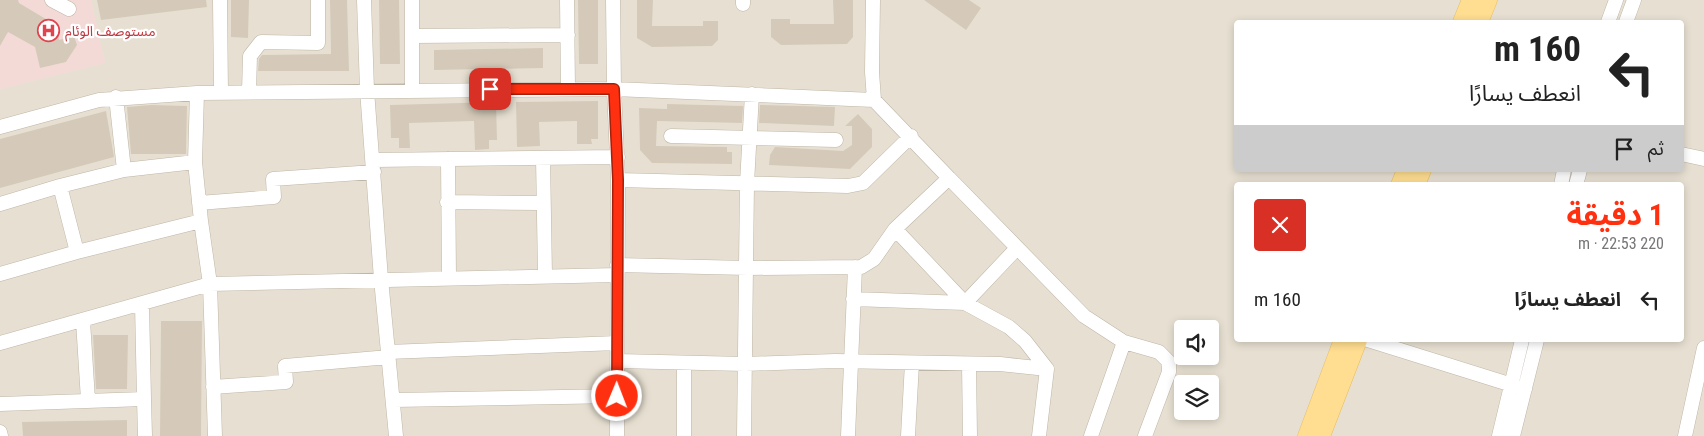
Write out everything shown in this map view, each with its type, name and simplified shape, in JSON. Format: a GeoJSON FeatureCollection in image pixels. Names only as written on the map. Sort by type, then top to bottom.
{"type":"FeatureCollection","features":[{"type":"Feature","properties":{"kind":"main road"},"geometry":{"type":"LineString","coordinates":[[1463,20],[1471,0]]}},
{"type":"Feature","properties":{"kind":"main road"},"geometry":{"type":"LineString","coordinates":[[1480,20],[1488,0]]}},
{"type":"Feature","properties":{"kind":"main road"},"geometry":{"type":"LineString","coordinates":[[1306,436],[1342,342]]}},
{"type":"Feature","properties":{"kind":"main road"},"geometry":{"type":"LineString","coordinates":[[1321,436],[1357,342]]}},
{"type":"Feature","properties":{"kind":"street"},"geometry":{"type":"LineString","coordinates":[[52,0],[69,9]]}},
{"type":"Feature","properties":{"kind":"street"},"geometry":{"type":"LineString","coordinates":[[220,0],[220,93]]}},
{"type":"Feature","properties":{"kind":"street"},"geometry":{"type":"LineString","coordinates":[[249,92],[250,56],[261,42],[318,43],[318,0]]}},
{"type":"Feature","properties":{"kind":"street"},"geometry":{"type":"LineString","coordinates":[[364,0],[367,90],[381,279],[396,436]]}},
{"type":"Feature","properties":{"kind":"street"},"geometry":{"type":"LineString","coordinates":[[412,0],[412,90]]}},
{"type":"Feature","properties":{"kind":"street"},"geometry":{"type":"LineString","coordinates":[[567,0],[568,89]]}},
{"type":"Feature","properties":{"kind":"street"},"geometry":{"type":"LineString","coordinates":[[613,0],[614,89],[618,157],[617,436]]}},
{"type":"Feature","properties":{"kind":"street"},"geometry":{"type":"LineString","coordinates":[[873,0],[872,72],[874,100],[1084,316],[1124,342],[1159,352],[1169,362],[1169,372],[1145,436]]}},
{"type":"Feature","properties":{"kind":"street"},"geometry":{"type":"LineString","coordinates":[[1609,20],[1616,0]]}},
{"type":"Feature","properties":{"kind":"street"},"geometry":{"type":"LineString","coordinates":[[1627,20],[1634,0]]}},
{"type":"Feature","properties":{"kind":"street"},"geometry":{"type":"LineString","coordinates":[[412,36],[568,35]]}},
{"type":"Feature","properties":{"kind":"street"},"geometry":{"type":"LineString","coordinates":[[0,127],[116,97],[197,93],[614,89],[874,100]]}},
{"type":"Feature","properties":{"kind":"street"},"geometry":{"type":"LineString","coordinates":[[197,93],[195,162],[210,284],[215,436]]}},
{"type":"Feature","properties":{"kind":"street"},"geometry":{"type":"LineString","coordinates":[[744,436],[748,268],[747,183],[752,94]]}},
{"type":"Feature","properties":{"kind":"street"},"geometry":{"type":"LineString","coordinates":[[116,97],[124,170]]}},
{"type":"Feature","properties":{"kind":"street"},"geometry":{"type":"LineString","coordinates":[[671,136],[836,140]]}},
{"type":"Feature","properties":{"kind":"street"},"geometry":{"type":"LineString","coordinates":[[618,180],[848,186],[863,183],[910,136]]}},
{"type":"Feature","properties":{"kind":"street"},"geometry":{"type":"LineString","coordinates":[[1684,155],[1704,160]]}},
{"type":"Feature","properties":{"kind":"street"},"geometry":{"type":"LineString","coordinates":[[199,203],[274,197],[273,179],[374,166],[448,159],[618,157]]}},
{"type":"Feature","properties":{"kind":"street"},"geometry":{"type":"LineString","coordinates":[[543,158],[542,203],[545,275]]}},
{"type":"Feature","properties":{"kind":"street"},"geometry":{"type":"LineString","coordinates":[[448,159],[449,278]]}},
{"type":"Feature","properties":{"kind":"street"},"geometry":{"type":"LineString","coordinates":[[0,204],[124,170],[195,162]]}},
{"type":"Feature","properties":{"kind":"street"},"geometry":{"type":"LineString","coordinates":[[0,342],[83,321],[210,284],[545,275],[617,270],[861,267],[874,259],[896,228],[949,178]]}},
{"type":"Feature","properties":{"kind":"street"},"geometry":{"type":"LineString","coordinates":[[60,186],[77,252]]}},
{"type":"Feature","properties":{"kind":"street"},"geometry":{"type":"LineString","coordinates":[[447,202],[542,203]]}},
{"type":"Feature","properties":{"kind":"street"},"geometry":{"type":"LineString","coordinates":[[0,274],[77,252],[201,221]]}},
{"type":"Feature","properties":{"kind":"street"},"geometry":{"type":"LineString","coordinates":[[896,228],[965,303],[1009,327],[1025,341],[1047,369],[1039,436]]}},
{"type":"Feature","properties":{"kind":"street"},"geometry":{"type":"LineString","coordinates":[[853,299],[965,303],[1017,248]]}},
{"type":"Feature","properties":{"kind":"street"},"geometry":{"type":"LineString","coordinates":[[848,436],[855,267]]}},
{"type":"Feature","properties":{"kind":"street"},"geometry":{"type":"LineString","coordinates":[[142,304],[145,436]]}},
{"type":"Feature","properties":{"kind":"street"},"geometry":{"type":"LineString","coordinates":[[83,321],[88,400]]}},
{"type":"Feature","properties":{"kind":"street"},"geometry":{"type":"LineString","coordinates":[[1091,436],[1124,342]]}},
{"type":"Feature","properties":{"kind":"street"},"geometry":{"type":"LineString","coordinates":[[1374,342],[1518,388]]}},
{"type":"Feature","properties":{"kind":"street"},"geometry":{"type":"LineString","coordinates":[[1513,436],[1522,342]]}},
{"type":"Feature","properties":{"kind":"street"},"geometry":{"type":"LineString","coordinates":[[1499,436],[1536,342]]}},
{"type":"Feature","properties":{"kind":"street"},"geometry":{"type":"LineString","coordinates":[[213,387],[286,382],[285,366],[388,354],[617,343]]}},
{"type":"Feature","properties":{"kind":"street"},"geometry":{"type":"LineString","coordinates":[[1684,436],[1704,348]]}},
{"type":"Feature","properties":{"kind":"street"},"geometry":{"type":"LineString","coordinates":[[618,361],[745,364],[912,362],[1047,369]]}},
{"type":"Feature","properties":{"kind":"street"},"geometry":{"type":"LineString","coordinates":[[908,436],[912,362]]}},
{"type":"Feature","properties":{"kind":"street"},"geometry":{"type":"LineString","coordinates":[[684,363],[684,436]]}},
{"type":"Feature","properties":{"kind":"street"},"geometry":{"type":"LineString","coordinates":[[969,364],[970,436]]}},
{"type":"Feature","properties":{"kind":"street"},"geometry":{"type":"LineString","coordinates":[[394,400],[617,396]]}},
{"type":"Feature","properties":{"kind":"street"},"geometry":{"type":"LineString","coordinates":[[0,404],[144,399]]}},
{"type":"Feature","properties":{"kind":"street"},"geometry":{"type":"LineString","coordinates":[[0,432],[1,436]]}},
{"type":"Feature","properties":{"kind":"shaded area"},"geometry":{"type":"Polygon","coordinates":[[[0,0],[1704,0],[1704,436],[0,436],[0,0]]]}},
{"type":"Feature","properties":{"kind":"shaded area","name":"مستوصف الوئام"},"geometry":{"type":"Polygon","coordinates":[[[0,0],[91,0],[105,63],[0,89],[0,0]]]}},
{"type":"Feature","properties":{"kind":"building"},"geometry":{"type":"Polygon","coordinates":[[[0,0],[18,0],[19,3],[56,25],[59,40],[74,36],[77,45],[66,62],[40,68],[35,47],[8,32],[0,46],[0,0]]]}},
{"type":"Feature","properties":{"kind":"building"},"geometry":{"type":"Polygon","coordinates":[[[97,0],[206,0],[207,7],[101,20],[97,0]]]}},
{"type":"Feature","properties":{"kind":"building"},"geometry":{"type":"Polygon","coordinates":[[[231,0],[249,0],[248,38],[231,37],[231,0]]]}},
{"type":"Feature","properties":{"kind":"building"},"geometry":{"type":"Polygon","coordinates":[[[330,0],[347,0],[349,71],[258,71],[259,59],[262,55],[331,54],[330,0]]]}},
{"type":"Feature","properties":{"kind":"building"},"geometry":{"type":"Polygon","coordinates":[[[379,0],[399,0],[400,64],[380,64],[379,0]]]}},
{"type":"Feature","properties":{"kind":"building"},"geometry":{"type":"Polygon","coordinates":[[[578,0],[598,0],[598,64],[579,64],[578,0]]]}},
{"type":"Feature","properties":{"kind":"building"},"geometry":{"type":"Polygon","coordinates":[[[637,0],[653,0],[652,26],[703,26],[703,21],[718,21],[718,40],[712,46],[652,47],[637,38],[637,0]]]}},
{"type":"Feature","properties":{"kind":"building"},"geometry":{"type":"Polygon","coordinates":[[[833,0],[853,0],[853,37],[847,44],[781,45],[771,37],[771,19],[790,19],[790,24],[834,24],[833,0]]]}},
{"type":"Feature","properties":{"kind":"building"},"geometry":{"type":"Polygon","coordinates":[[[924,0],[969,0],[981,8],[966,30],[924,0]]]}},
{"type":"Feature","properties":{"kind":"building"},"geometry":{"type":"Polygon","coordinates":[[[543,48],[543,68],[434,70],[434,50],[543,48]]]}},
{"type":"Feature","properties":{"kind":"building"},"geometry":{"type":"Polygon","coordinates":[[[598,101],[598,139],[591,139],[592,144],[577,144],[577,121],[539,122],[540,146],[517,147],[516,102],[598,101]]]}},
{"type":"Feature","properties":{"kind":"building"},"geometry":{"type":"Polygon","coordinates":[[[496,102],[497,140],[489,140],[489,149],[475,150],[474,121],[409,123],[410,148],[399,148],[399,138],[391,138],[390,105],[496,102]]]}},
{"type":"Feature","properties":{"kind":"building"},"geometry":{"type":"Polygon","coordinates":[[[667,104],[743,106],[742,123],[657,121],[656,146],[727,147],[727,152],[732,152],[732,164],[652,163],[640,150],[639,108],[667,109],[667,104]]]}},
{"type":"Feature","properties":{"kind":"building"},"geometry":{"type":"Polygon","coordinates":[[[151,105],[187,106],[186,154],[131,154],[127,107],[151,105]]]}},
{"type":"Feature","properties":{"kind":"building"},"geometry":{"type":"Polygon","coordinates":[[[760,105],[835,107],[834,126],[759,123],[760,105]]]}},
{"type":"Feature","properties":{"kind":"building"},"geometry":{"type":"Polygon","coordinates":[[[106,111],[114,157],[0,188],[0,139],[106,111]]]}},
{"type":"Feature","properties":{"kind":"building"},"geometry":{"type":"Polygon","coordinates":[[[858,114],[872,129],[872,147],[850,169],[769,165],[770,155],[775,147],[843,151],[852,145],[852,126],[845,126],[858,114]]]}},
{"type":"Feature","properties":{"kind":"building"},"geometry":{"type":"Polygon","coordinates":[[[161,321],[202,321],[201,436],[160,436],[161,321]]]}},
{"type":"Feature","properties":{"kind":"building"},"geometry":{"type":"Polygon","coordinates":[[[93,335],[128,335],[127,389],[96,389],[93,335]]]}},
{"type":"Feature","properties":{"kind":"building"},"geometry":{"type":"Polygon","coordinates":[[[127,420],[127,436],[23,436],[22,422],[127,420]]]}},
{"type":"Feature","properties":{"kind":"place","name":"مستوصف الوئام"},"geometry":{"type":"Point","coordinates":[49,31]}},
{"type":"Feature","properties":{"kind":"route"},"geometry":{"type":"LineString","coordinates":[[490,89],[614,89],[618,157],[617,396]]}}]}
